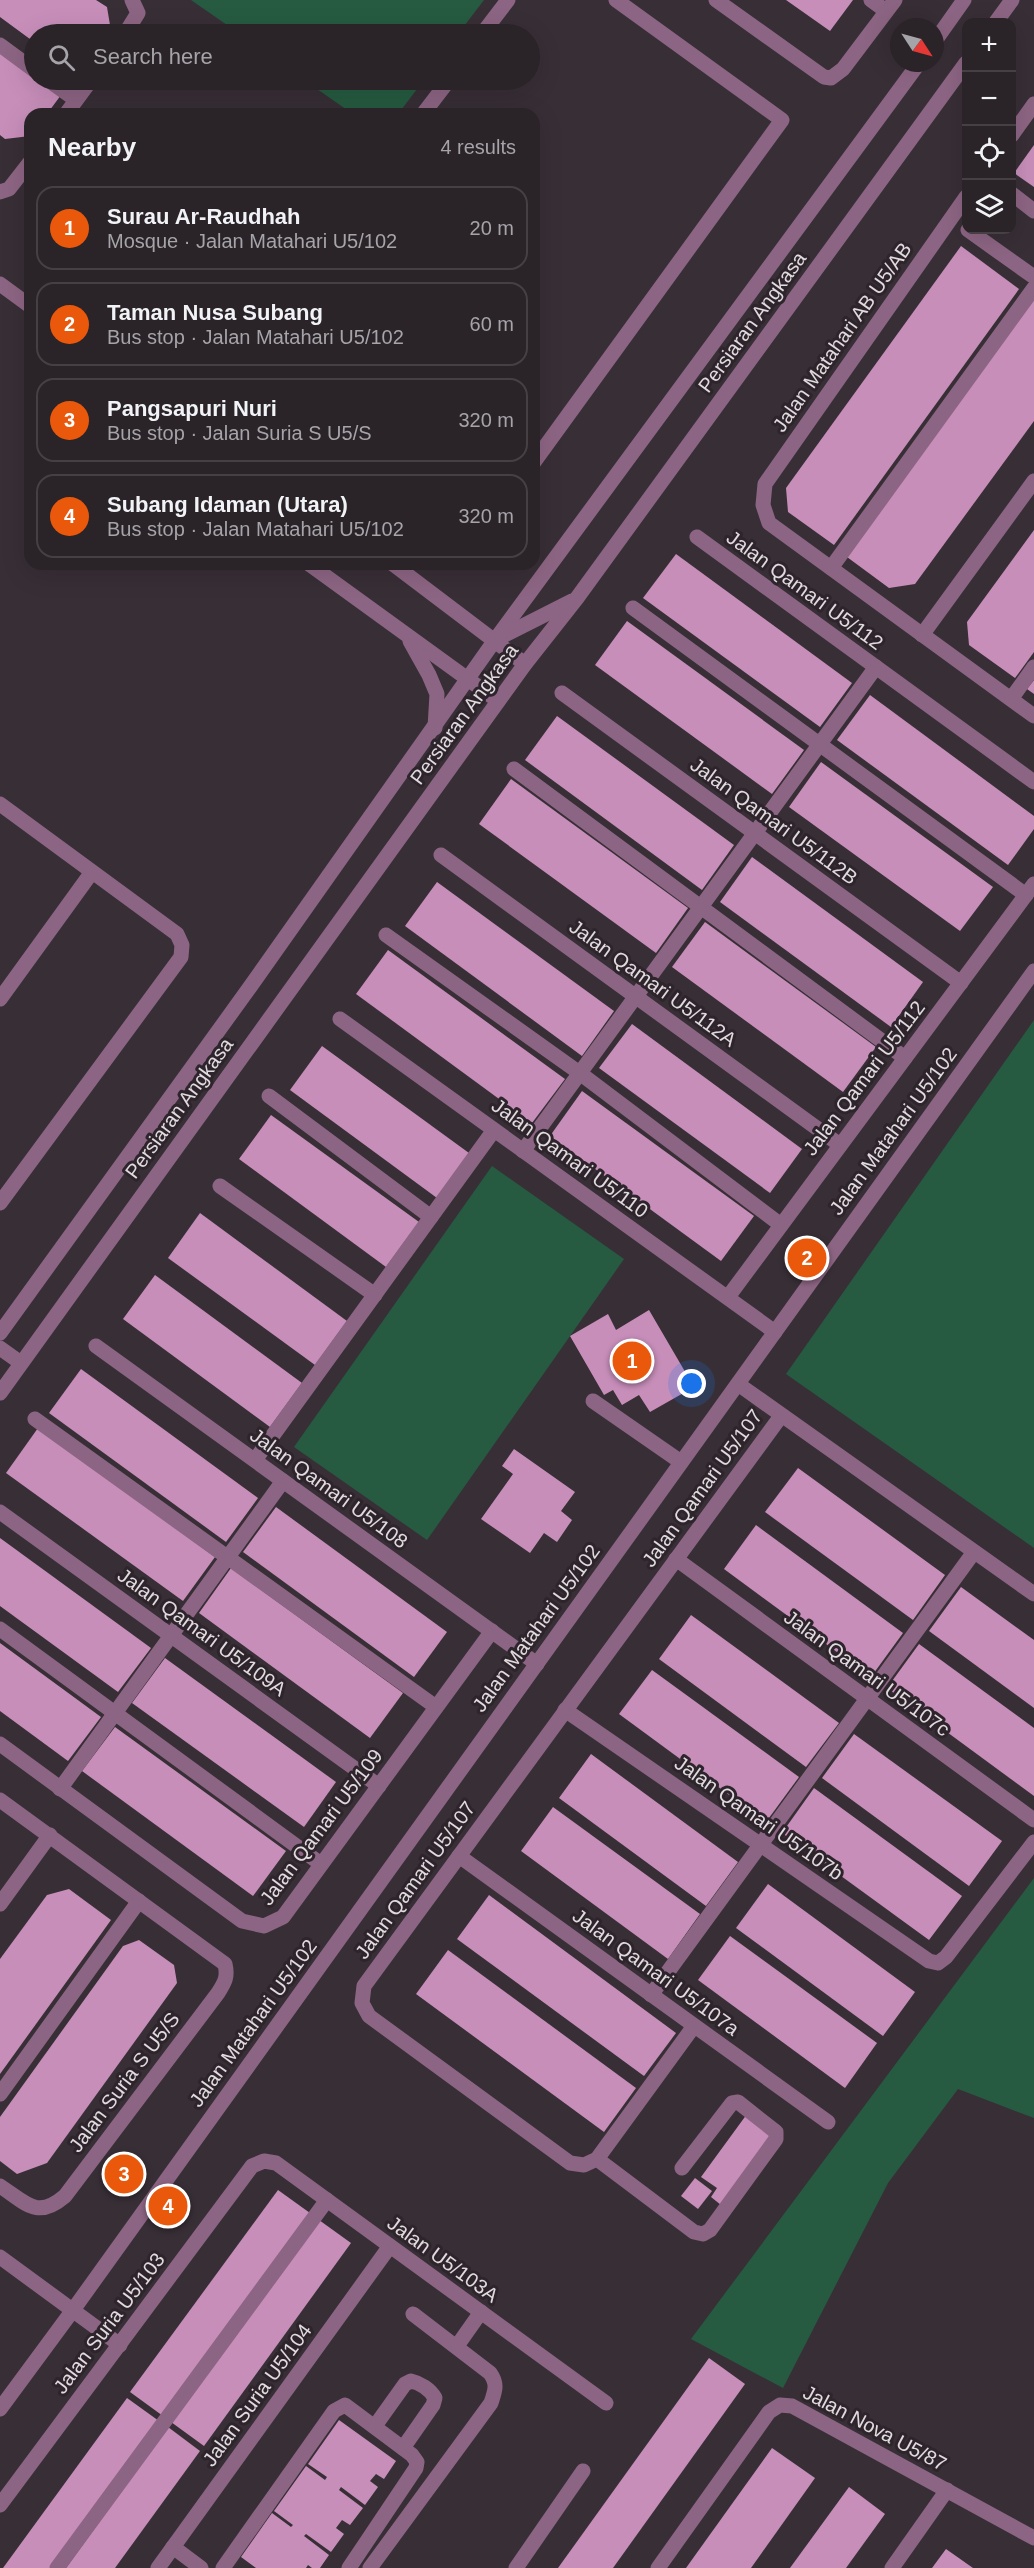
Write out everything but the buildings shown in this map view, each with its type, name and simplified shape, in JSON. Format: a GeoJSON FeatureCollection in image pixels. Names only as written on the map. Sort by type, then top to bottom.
{"type":"FeatureCollection","features":[{"type":"Feature","properties":{"kind":"street"},"geometry":{"type":"LineString","coordinates":[[490,24],[508,0]]}},
{"type":"Feature","properties":{"kind":"street"},"geometry":{"type":"LineString","coordinates":[[540,454],[782,120],[616,0]]}},
{"type":"Feature","properties":{"kind":"street"},"geometry":{"type":"LineString","coordinates":[[716,0],[824,76],[831,78],[843,69],[891,6],[871,0]]}},
{"type":"Feature","properties":{"kind":"street"},"geometry":{"type":"LineString","coordinates":[[944,28],[964,0]]}},
{"type":"Feature","properties":{"kind":"street"},"geometry":{"type":"LineString","coordinates":[[999,18],[1012,0]]}},
{"type":"Feature","properties":{"kind":"street"},"geometry":{"type":"LineString","coordinates":[[129,24],[135,6]]}},
{"type":"Feature","properties":{"kind":"street"},"geometry":{"type":"LineString","coordinates":[[0,45],[24,63]]}},
{"type":"Feature","properties":{"kind":"street","name":"Persiaran Angkasa"},"geometry":{"type":"LineString","coordinates":[[0,1393],[498,701],[577,598],[962,69]]}},
{"type":"Feature","properties":{"kind":"street","name":"Persiaran Angkasa"},"geometry":{"type":"LineString","coordinates":[[0,1333],[435,728],[495,640],[912,72]]}},
{"type":"Feature","properties":{"kind":"street"},"geometry":{"type":"LineString","coordinates":[[62,90],[76,100]]}},
{"type":"Feature","properties":{"kind":"street"},"geometry":{"type":"LineString","coordinates":[[70,108],[84,90]]}},
{"type":"Feature","properties":{"kind":"street"},"geometry":{"type":"LineString","coordinates":[[427,108],[441,90]]}},
{"type":"Feature","properties":{"kind":"street"},"geometry":{"type":"LineString","coordinates":[[1016,128],[1034,104]]}},
{"type":"Feature","properties":{"kind":"street"},"geometry":{"type":"LineString","coordinates":[[0,192],[9,189],[24,170]]}},
{"type":"Feature","properties":{"kind":"street"},"geometry":{"type":"LineString","coordinates":[[1016,198],[1034,211]]}},
{"type":"Feature","properties":{"kind":"street","name":"Jalan Matahari AB U5/AB"},"geometry":{"type":"LineString","coordinates":[[831,568],[769,523],[763,505],[765,484],[962,203]]}},
{"type":"Feature","properties":{"kind":"street"},"geometry":{"type":"LineString","coordinates":[[952,218],[962,225]]}},
{"type":"Feature","properties":{"kind":"street"},"geometry":{"type":"LineString","coordinates":[[974,234],[1034,277]]}},
{"type":"Feature","properties":{"kind":"street"},"geometry":{"type":"LineString","coordinates":[[0,284],[24,302]]}},
{"type":"Feature","properties":{"kind":"street"},"geometry":{"type":"LineString","coordinates":[[1034,288],[831,568],[1034,716]]}},
{"type":"Feature","properties":{"kind":"street"},"geometry":{"type":"LineString","coordinates":[[922,635],[1034,481]]}},
{"type":"Feature","properties":{"kind":"street","name":"Jalan Qamari U5/112"},"geometry":{"type":"LineString","coordinates":[[697,537],[1034,782]]}},
{"type":"Feature","properties":{"kind":"street"},"geometry":{"type":"LineString","coordinates":[[317,570],[498,701]]}},
{"type":"Feature","properties":{"kind":"street"},"geometry":{"type":"LineString","coordinates":[[401,570],[525,664]]}},
{"type":"Feature","properties":{"kind":"street"},"geometry":{"type":"LineString","coordinates":[[495,640],[577,598]]}},
{"type":"Feature","properties":{"kind":"street"},"geometry":{"type":"LineString","coordinates":[[633,608],[820,746],[1030,890]]}},
{"type":"Feature","properties":{"kind":"street"},"geometry":{"type":"LineString","coordinates":[[407,635],[437,694],[435,728]]}},
{"type":"Feature","properties":{"kind":"street"},"geometry":{"type":"LineString","coordinates":[[523,1151],[876,667]]}},
{"type":"Feature","properties":{"kind":"street"},"geometry":{"type":"LineString","coordinates":[[1011,699],[1034,667]]}},
{"type":"Feature","properties":{"kind":"street","name":"Jalan Qamari U5/112B"},"geometry":{"type":"LineString","coordinates":[[562,693],[961,983]]}},
{"type":"Feature","properties":{"kind":"street"},"geometry":{"type":"LineString","coordinates":[[514,769],[905,1058]]}},
{"type":"Feature","properties":{"kind":"street"},"geometry":{"type":"LineString","coordinates":[[0,804],[177,933],[183,945],[181,957],[0,1203]]}},
{"type":"Feature","properties":{"kind":"street","name":"Jalan Qamari U5/112A"},"geometry":{"type":"LineString","coordinates":[[441,855],[840,1145]]}},
{"type":"Feature","properties":{"kind":"street"},"geometry":{"type":"LineString","coordinates":[[0,999],[92,872]]}},
{"type":"Feature","properties":{"kind":"street","name":"Jalan Qamari U5/112"},"geometry":{"type":"LineString","coordinates":[[728,1297],[1030,890]]}},
{"type":"Feature","properties":{"kind":"street"},"geometry":{"type":"LineString","coordinates":[[386,935],[581,1074],[782,1225]]}},
{"type":"Feature","properties":{"kind":"street","name":"Jalan Matahari U5/102"},"geometry":{"type":"LineString","coordinates":[[0,2409],[1034,971]]}},
{"type":"Feature","properties":{"kind":"street","name":"Jalan Qamari U5/110"},"geometry":{"type":"LineString","coordinates":[[340,1019],[775,1332]]}},
{"type":"Feature","properties":{"kind":"street"},"geometry":{"type":"LineString","coordinates":[[269,1096],[431,1217]]}},
{"type":"Feature","properties":{"kind":"street"},"geometry":{"type":"LineString","coordinates":[[255,1461],[494,1130]]}},
{"type":"Feature","properties":{"kind":"street"},"geometry":{"type":"LineString","coordinates":[[220,1186],[375,1295]]}},
{"type":"Feature","properties":{"kind":"street","name":"Jalan Qamari U5/108"},"geometry":{"type":"LineString","coordinates":[[96,1346],[537,1664]]}},
{"type":"Feature","properties":{"kind":"street"},"geometry":{"type":"LineString","coordinates":[[0,1348],[21,1364]]}},
{"type":"Feature","properties":{"kind":"street","name":"Jalan Qamari U5/107"},"geometry":{"type":"LineString","coordinates":[[738,1384],[1034,1594]]}},
{"type":"Feature","properties":{"kind":"street"},"geometry":{"type":"LineString","coordinates":[[593,1401],[681,1462]]}},
{"type":"Feature","properties":{"kind":"street","name":"Jalan Qamari U5/107"},"geometry":{"type":"LineString","coordinates":[[597,2158],[584,2165],[570,2163],[369,2016],[362,2003],[364,1986],[781,1416]]}},
{"type":"Feature","properties":{"kind":"street"},"geometry":{"type":"LineString","coordinates":[[35,1419],[436,1707]]}},
{"type":"Feature","properties":{"kind":"street"},"geometry":{"type":"LineString","coordinates":[[60,1789],[283,1481]]}},
{"type":"Feature","properties":{"kind":"street","name":"Jalan Qamari U5/109A"},"geometry":{"type":"LineString","coordinates":[[0,1512],[378,1786]]}},
{"type":"Feature","properties":{"kind":"street"},"geometry":{"type":"LineString","coordinates":[[651,1995],[974,1552]]}},
{"type":"Feature","properties":{"kind":"street","name":"Jalan Qamari U5/107c"},"geometry":{"type":"LineString","coordinates":[[676,1559],[866,1700],[1034,1820]]}},
{"type":"Feature","properties":{"kind":"street"},"geometry":{"type":"LineString","coordinates":[[0,1629],[321,1864]]}},
{"type":"Feature","properties":{"kind":"street","name":"Jalan Qamari U5/109"},"geometry":{"type":"LineString","coordinates":[[0,1744],[242,1921],[264,1926],[283,1917],[492,1631]]}},
{"type":"Feature","properties":{"kind":"street","name":"Jalan Qamari U5/107b"},"geometry":{"type":"LineString","coordinates":[[565,1710],[928,1961],[938,1963],[946,1957],[1034,1842]]}},
{"type":"Feature","properties":{"kind":"street"},"geometry":{"type":"LineString","coordinates":[[0,1800],[139,1901],[0,2094]]}},
{"type":"Feature","properties":{"kind":"street"},"geometry":{"type":"LineString","coordinates":[[0,1904],[50,1835]]}},
{"type":"Feature","properties":{"kind":"street","name":"Jalan Qamari U5/107a"},"geometry":{"type":"LineString","coordinates":[[459,1856],[828,2122]]}},
{"type":"Feature","properties":{"kind":"street","name":"Jalan Suria S U5/S"},"geometry":{"type":"LineString","coordinates":[[0,2186],[34,2209],[45,2209],[65,2196],[225,1982],[227,1973],[225,1964],[139,1901]]}},
{"type":"Feature","properties":{"kind":"street"},"geometry":{"type":"LineString","coordinates":[[682,2168],[732,2103],[738,2102],[776,2132],[776,2139],[710,2230],[703,2234],[694,2232],[597,2158],[694,2026]]}},
{"type":"Feature","properties":{"kind":"street","name":"Jalan U5/103A"},"geometry":{"type":"LineString","coordinates":[[252,2166],[264,2161],[276,2163],[606,2403]]}},
{"type":"Feature","properties":{"kind":"street","name":"Jalan Suria U5/103"},"geometry":{"type":"LineString","coordinates":[[0,2505],[252,2166]]}},
{"type":"Feature","properties":{"kind":"street"},"geometry":{"type":"LineString","coordinates":[[57,2568],[327,2200]]}},
{"type":"Feature","properties":{"kind":"street","name":"Jalan Suria U5/104"},"geometry":{"type":"LineString","coordinates":[[158,2568],[390,2246]]}},
{"type":"Feature","properties":{"kind":"street"},"geometry":{"type":"LineString","coordinates":[[0,2257],[120,2345]]}},
{"type":"Feature","properties":{"kind":"street"},"geometry":{"type":"LineString","coordinates":[[457,2346],[481,2312]]}},
{"type":"Feature","properties":{"kind":"street"},"geometry":{"type":"LineString","coordinates":[[370,2568],[491,2403],[496,2389],[495,2380],[490,2373],[413,2314]]}},
{"type":"Feature","properties":{"kind":"street"},"geometry":{"type":"LineString","coordinates":[[375,2426],[405,2384],[411,2381],[417,2382],[431,2392],[435,2398],[433,2405],[403,2448]]}},
{"type":"Feature","properties":{"kind":"street","name":"Jalan Nova U5/87"},"geometry":{"type":"LineString","coordinates":[[658,2568],[769,2412],[780,2404],[792,2406],[1034,2538]]}},
{"type":"Feature","properties":{"kind":"street"},"geometry":{"type":"LineString","coordinates":[[223,2568],[339,2407],[345,2405],[412,2455],[417,2462],[416,2468],[349,2568]]}},
{"type":"Feature","properties":{"kind":"street"},"geometry":{"type":"LineString","coordinates":[[516,2568],[583,2471]]}},
{"type":"Feature","properties":{"kind":"street"},"geometry":{"type":"LineString","coordinates":[[892,2568],[947,2490]]}},
{"type":"Feature","properties":{"kind":"street"},"geometry":{"type":"LineString","coordinates":[[173,2547],[201,2568]]}},
{"type":"Feature","properties":{"kind":"green space"},"geometry":{"type":"Polygon","coordinates":[[[191,0],[484,0],[466,24],[226,24],[191,0]]]}},
{"type":"Feature","properties":{"kind":"green space"},"geometry":{"type":"Polygon","coordinates":[[[318,90],[416,90],[403,108],[344,108],[318,90]]]}},
{"type":"Feature","properties":{"kind":"green space"},"geometry":{"type":"Polygon","coordinates":[[[1034,1020],[1034,1548],[786,1374],[1034,1020]]]}},
{"type":"Feature","properties":{"kind":"green space"},"geometry":{"type":"Polygon","coordinates":[[[492,1166],[624,1259],[427,1540],[294,1447],[492,1166]]]}},
{"type":"Feature","properties":{"kind":"green space"},"geometry":{"type":"Polygon","coordinates":[[[1034,1878],[1034,2118],[958,2089],[888,2183],[783,2388],[691,2339],[1034,1878]]]}},
{"type":"Feature","properties":{"kind":"place","name":"Taman Nusa Subang"},"geometry":{"type":"Point","coordinates":[807,1258]}},
{"type":"Feature","properties":{"kind":"place","name":"Surau Ar-Raudhah"},"geometry":{"type":"Point","coordinates":[632,1361]}},
{"type":"Feature","properties":{"kind":"place","name":"Pangsapuri Nuri"},"geometry":{"type":"Point","coordinates":[124,2174]}},
{"type":"Feature","properties":{"kind":"place","name":"Subang Idaman (Utara)"},"geometry":{"type":"Point","coordinates":[168,2206]}}]}
